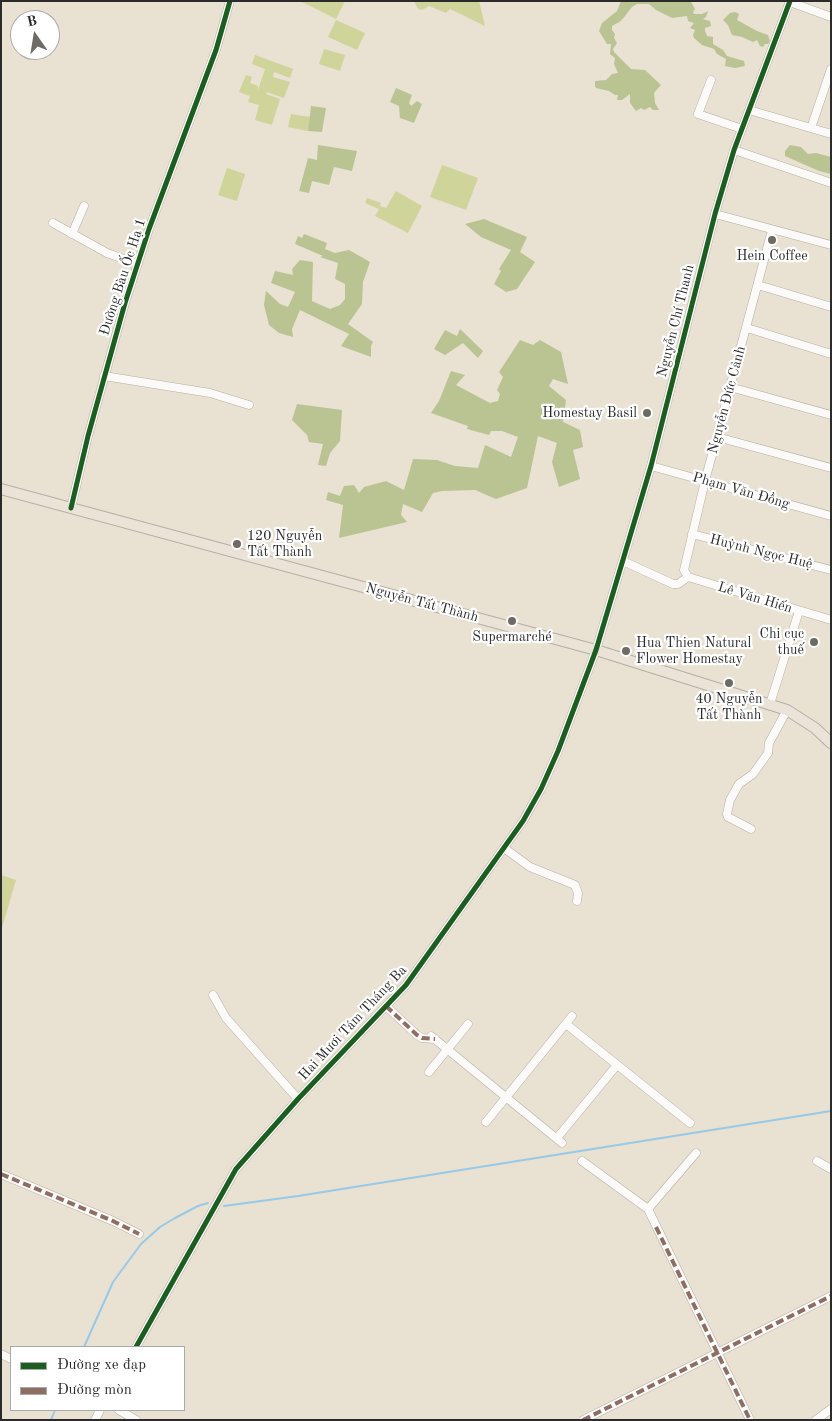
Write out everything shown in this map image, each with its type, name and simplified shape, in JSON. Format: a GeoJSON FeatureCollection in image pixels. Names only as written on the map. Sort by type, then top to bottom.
{"type":"FeatureCollection","features":[{"type":"Feature","properties":{"kind":"main road","name":"Nguyễn Tất Thành"},"geometry":{"type":"LineString","coordinates":[[1,488],[596,650],[787,710],[815,728],[831,743]]}},
{"type":"Feature","properties":{"kind":"street","name":"Đường Bàu Ốc Hạ 1"},"geometry":{"type":"LineString","coordinates":[[71,508],[104,376],[138,264],[216,50],[230,1]]}},
{"type":"Feature","properties":{"kind":"street"},"geometry":{"type":"LineString","coordinates":[[790,2],[831,17]]}},
{"type":"Feature","properties":{"kind":"street","name":"Nguyễn Chí Thanh"},"geometry":{"type":"LineString","coordinates":[[596,650],[651,466],[715,214],[734,150],[790,2]]}},
{"type":"Feature","properties":{"kind":"street"},"geometry":{"type":"LineString","coordinates":[[811,128],[831,70]]}},
{"type":"Feature","properties":{"kind":"street"},"geometry":{"type":"LineString","coordinates":[[711,80],[698,114],[742,129]]}},
{"type":"Feature","properties":{"kind":"street"},"geometry":{"type":"LineString","coordinates":[[749,110],[831,134]]}},
{"type":"Feature","properties":{"kind":"street"},"geometry":{"type":"LineString","coordinates":[[734,150],[831,183]]}},
{"type":"Feature","properties":{"kind":"street"},"geometry":{"type":"LineString","coordinates":[[72,234],[84,206]]}},
{"type":"Feature","properties":{"kind":"street"},"geometry":{"type":"LineString","coordinates":[[715,214],[831,245]]}},
{"type":"Feature","properties":{"kind":"street"},"geometry":{"type":"LineString","coordinates":[[52,223],[107,253],[138,264]]}},
{"type":"Feature","properties":{"kind":"street","name":"Nguyễn Đức Cảnh"},"geometry":{"type":"LineString","coordinates":[[686,574],[692,534],[705,481],[772,230]]}},
{"type":"Feature","properties":{"kind":"street"},"geometry":{"type":"LineString","coordinates":[[758,285],[831,307]]}},
{"type":"Feature","properties":{"kind":"street"},"geometry":{"type":"LineString","coordinates":[[747,328],[831,354]]}},
{"type":"Feature","properties":{"kind":"street"},"geometry":{"type":"LineString","coordinates":[[104,376],[210,393],[249,405]]}},
{"type":"Feature","properties":{"kind":"street"},"geometry":{"type":"LineString","coordinates":[[730,387],[831,415]]}},
{"type":"Feature","properties":{"kind":"street"},"geometry":{"type":"LineString","coordinates":[[717,437],[831,468]]}},
{"type":"Feature","properties":{"kind":"street","name":"Phạm Văn Đồng"},"geometry":{"type":"LineString","coordinates":[[651,466],[831,516]]}},
{"type":"Feature","properties":{"kind":"street","name":"Huỳnh Ngọc Huệ"},"geometry":{"type":"LineString","coordinates":[[692,534],[831,570]]}},
{"type":"Feature","properties":{"kind":"street"},"geometry":{"type":"LineString","coordinates":[[623,561],[673,584],[680,583],[686,574]]}},
{"type":"Feature","properties":{"kind":"street","name":"Lê Văn Hiến"},"geometry":{"type":"LineString","coordinates":[[686,574],[831,620]]}},
{"type":"Feature","properties":{"kind":"street"},"geometry":{"type":"LineString","coordinates":[[770,704],[800,611]]}},
{"type":"Feature","properties":{"kind":"street","name":"Hai Mươi Tám Tháng Ba"},"geometry":{"type":"LineString","coordinates":[[137,1346],[236,1169],[298,1099],[406,985],[523,820],[541,788],[561,742],[596,650]]}},
{"type":"Feature","properties":{"kind":"street"},"geometry":{"type":"LineString","coordinates":[[751,829],[727,816],[730,800],[739,784],[753,774],[768,753],[768,743],[787,710]]}},
{"type":"Feature","properties":{"kind":"street"},"geometry":{"type":"LineString","coordinates":[[504,848],[530,867],[576,885],[578,893],[577,902]]}},
{"type":"Feature","properties":{"kind":"street"},"geometry":{"type":"LineString","coordinates":[[213,995],[226,1018],[298,1099]]}},
{"type":"Feature","properties":{"kind":"street"},"geometry":{"type":"LineString","coordinates":[[386,1006],[417,1035],[422,1038],[433,1037],[559,1141],[617,1065]]}},
{"type":"Feature","properties":{"kind":"street"},"geometry":{"type":"LineString","coordinates":[[486,1122],[572,1016]]}},
{"type":"Feature","properties":{"kind":"street"},"geometry":{"type":"LineString","coordinates":[[428,1072],[468,1024]]}},
{"type":"Feature","properties":{"kind":"street"},"geometry":{"type":"LineString","coordinates":[[566,1024],[690,1124]]}},
{"type":"Feature","properties":{"kind":"street"},"geometry":{"type":"LineString","coordinates":[[648,1209],[696,1152]]}},
{"type":"Feature","properties":{"kind":"street"},"geometry":{"type":"LineString","coordinates":[[582,1161],[648,1209],[750,1420]]}},
{"type":"Feature","properties":{"kind":"street"},"geometry":{"type":"LineString","coordinates":[[817,1161],[831,1169]]}},
{"type":"Feature","properties":{"kind":"street"},"geometry":{"type":"LineString","coordinates":[[1,1174],[113,1220],[139,1234]]}},
{"type":"Feature","properties":{"kind":"street"},"geometry":{"type":"LineString","coordinates":[[583,1420],[831,1296]]}},
{"type":"Feature","properties":{"kind":"street"},"geometry":{"type":"LineString","coordinates":[[816,1420],[831,1409]]}},
{"type":"Feature","properties":{"kind":"street"},"geometry":{"type":"LineString","coordinates":[[121,1411],[136,1420]]}},
{"type":"Feature","properties":{"kind":"green space"},"geometry":{"type":"Polygon","coordinates":[[[300,1],[345,1],[336,19],[300,1]]]}},
{"type":"Feature","properties":{"kind":"green space"},"geometry":{"type":"Polygon","coordinates":[[[414,1],[479,1],[485,26],[450,9],[446,13],[429,6],[422,10],[418,9],[414,1]]]}},
{"type":"Feature","properties":{"kind":"green space"},"geometry":{"type":"Polygon","coordinates":[[[621,1],[691,2],[695,9],[694,14],[702,14],[708,11],[703,19],[710,21],[711,26],[705,28],[705,31],[707,36],[713,37],[713,44],[723,50],[727,56],[744,61],[745,66],[735,68],[725,66],[726,59],[717,54],[714,49],[702,45],[694,38],[695,30],[690,28],[694,23],[688,21],[687,16],[672,18],[649,4],[637,4],[632,7],[621,21],[612,26],[617,43],[613,49],[614,52],[631,69],[645,70],[661,85],[654,93],[655,103],[659,110],[653,110],[650,107],[644,110],[641,108],[636,111],[630,103],[630,94],[622,100],[617,100],[618,95],[595,86],[595,81],[606,80],[612,74],[618,73],[614,64],[615,58],[610,54],[611,44],[607,44],[599,31],[602,23],[617,11],[621,1]]]}},
{"type":"Feature","properties":{"kind":"green space"},"geometry":{"type":"Polygon","coordinates":[[[735,12],[739,14],[737,20],[768,35],[770,41],[768,44],[765,44],[763,47],[760,46],[757,40],[753,42],[732,35],[728,25],[723,20],[730,13],[735,12]]]}},
{"type":"Feature","properties":{"kind":"green space"},"geometry":{"type":"Polygon","coordinates":[[[336,20],[365,33],[357,50],[328,37],[336,20]]]}},
{"type":"Feature","properties":{"kind":"green space"},"geometry":{"type":"Polygon","coordinates":[[[324,49],[345,55],[340,71],[319,64],[324,49]]]}},
{"type":"Feature","properties":{"kind":"green space"},"geometry":{"type":"Polygon","coordinates":[[[255,55],[293,69],[290,78],[274,72],[273,77],[290,82],[284,98],[267,92],[266,94],[280,99],[272,125],[255,120],[259,105],[248,102],[250,96],[239,92],[246,75],[252,77],[250,83],[258,86],[258,90],[265,69],[252,64],[255,55]]]}},
{"type":"Feature","properties":{"kind":"green space"},"geometry":{"type":"Polygon","coordinates":[[[396,88],[412,95],[409,103],[411,106],[417,101],[422,104],[414,123],[400,118],[399,106],[390,102],[396,88]]]}},
{"type":"Feature","properties":{"kind":"green space"},"geometry":{"type":"Polygon","coordinates":[[[311,106],[326,108],[322,132],[308,131],[311,106]]]}},
{"type":"Feature","properties":{"kind":"green space"},"geometry":{"type":"Polygon","coordinates":[[[291,114],[310,117],[308,131],[288,127],[291,114]]]}},
{"type":"Feature","properties":{"kind":"green space"},"geometry":{"type":"Polygon","coordinates":[[[318,145],[357,151],[352,171],[334,167],[329,185],[312,181],[309,193],[299,191],[308,158],[317,160],[318,145]]]}},
{"type":"Feature","properties":{"kind":"green space"},"geometry":{"type":"Polygon","coordinates":[[[790,145],[801,147],[808,154],[816,153],[831,157],[831,174],[819,171],[785,156],[785,151],[790,145]]]}},
{"type":"Feature","properties":{"kind":"green space"},"geometry":{"type":"Polygon","coordinates":[[[442,165],[478,178],[466,210],[430,197],[442,165]]]}},
{"type":"Feature","properties":{"kind":"green space"},"geometry":{"type":"Polygon","coordinates":[[[227,168],[245,174],[237,201],[218,195],[227,168]]]}},
{"type":"Feature","properties":{"kind":"green space"},"geometry":{"type":"Polygon","coordinates":[[[396,191],[422,206],[408,233],[375,216],[379,209],[365,203],[367,198],[381,203],[380,206],[386,208],[396,191]]]}},
{"type":"Feature","properties":{"kind":"green space"},"geometry":{"type":"Polygon","coordinates":[[[484,219],[527,237],[520,252],[535,262],[517,289],[506,292],[494,284],[501,271],[499,269],[511,250],[481,237],[465,224],[484,219]]]}},
{"type":"Feature","properties":{"kind":"green space"},"geometry":{"type":"Polygon","coordinates":[[[304,234],[327,243],[325,249],[335,253],[349,250],[370,262],[363,282],[362,304],[348,324],[373,342],[371,357],[341,346],[349,334],[300,310],[292,329],[293,337],[279,333],[269,325],[264,305],[266,291],[280,304],[288,307],[295,292],[271,283],[275,271],[293,275],[292,269],[300,260],[313,262],[312,301],[330,309],[340,305],[345,299],[345,284],[335,279],[338,263],[320,257],[323,256],[295,244],[298,236],[302,238],[304,234]]]}},
{"type":"Feature","properties":{"kind":"green space"},"geometry":{"type":"Polygon","coordinates":[[[460,329],[483,351],[478,358],[463,343],[445,355],[434,349],[445,330],[457,336],[460,329]]]}},
{"type":"Feature","properties":{"kind":"green space"},"geometry":{"type":"Polygon","coordinates":[[[520,340],[533,345],[540,340],[561,352],[568,384],[553,379],[549,386],[566,400],[563,422],[580,430],[583,447],[573,450],[580,479],[559,487],[552,462],[557,443],[538,436],[527,488],[496,499],[475,490],[433,493],[422,512],[403,504],[401,515],[407,522],[339,538],[343,505],[326,500],[328,492],[340,496],[344,486],[354,485],[359,493],[364,487],[386,481],[404,490],[413,459],[437,460],[455,466],[478,468],[485,445],[511,457],[518,437],[502,431],[491,431],[489,435],[467,429],[468,426],[431,413],[439,401],[451,371],[465,375],[456,385],[490,403],[498,401],[500,394],[497,390],[503,377],[499,372],[520,340]]]}},
{"type":"Feature","properties":{"kind":"green space"},"geometry":{"type":"Polygon","coordinates":[[[297,404],[342,410],[340,441],[330,453],[326,466],[318,465],[323,444],[309,442],[307,435],[292,420],[297,404]]]}},
{"type":"Feature","properties":{"kind":"green space"},"geometry":{"type":"Polygon","coordinates":[[[1,875],[16,880],[1,931],[1,875]]]}},
{"type":"Feature","properties":{"kind":"waterway"},"geometry":{"type":"LineString","coordinates":[[224,1206],[298,1196],[831,1111]]}},
{"type":"Feature","properties":{"kind":"waterway"},"geometry":{"type":"LineString","coordinates":[[84,1346],[113,1282],[141,1244],[160,1227],[198,1206],[208,1203]]}},
{"type":"Feature","properties":{"kind":"waterway"},"geometry":{"type":"LineString","coordinates":[[51,1420],[55,1411]]}},
{"type":"Feature","properties":{"kind":"marked path"},"geometry":{"type":"LineString","coordinates":[[386,1006],[417,1035],[422,1038],[435,1039]]}},
{"type":"Feature","properties":{"kind":"marked path"},"geometry":{"type":"LineString","coordinates":[[1,1174],[113,1221],[139,1234]]}},
{"type":"Feature","properties":{"kind":"marked path"},"geometry":{"type":"LineString","coordinates":[[656,1227],[750,1420]]}},
{"type":"Feature","properties":{"kind":"marked path"},"geometry":{"type":"LineString","coordinates":[[583,1420],[831,1296]]}},
{"type":"Feature","properties":{"kind":"cycle path"},"geometry":{"type":"LineString","coordinates":[[71,508],[88,436],[125,303],[149,229],[216,50],[230,1]]}},
{"type":"Feature","properties":{"kind":"cycle path"},"geometry":{"type":"LineString","coordinates":[[137,1346],[236,1169],[298,1099],[406,985],[523,821],[541,789],[558,751],[596,650],[651,466],[715,214],[734,150],[790,1]]}},
{"type":"Feature","properties":{"kind":"place","name":"Hein Coffee"},"geometry":{"type":"Point","coordinates":[772,240]}},
{"type":"Feature","properties":{"kind":"place","name":"Homestay Basil"},"geometry":{"type":"Point","coordinates":[647,413]}},
{"type":"Feature","properties":{"kind":"place","name":"120 Nguyễn Tất Thành"},"geometry":{"type":"Point","coordinates":[237,544]}},
{"type":"Feature","properties":{"kind":"place","name":"Supermarché"},"geometry":{"type":"Point","coordinates":[512,621]}},
{"type":"Feature","properties":{"kind":"place","name":"Chi cục thuế"},"geometry":{"type":"Point","coordinates":[814,642]}},
{"type":"Feature","properties":{"kind":"place","name":"Hua Thien Natural Flower Homestay"},"geometry":{"type":"Point","coordinates":[626,651]}},
{"type":"Feature","properties":{"kind":"place","name":"40 Nguyễn Tất Thành"},"geometry":{"type":"Point","coordinates":[729,683]}}]}
